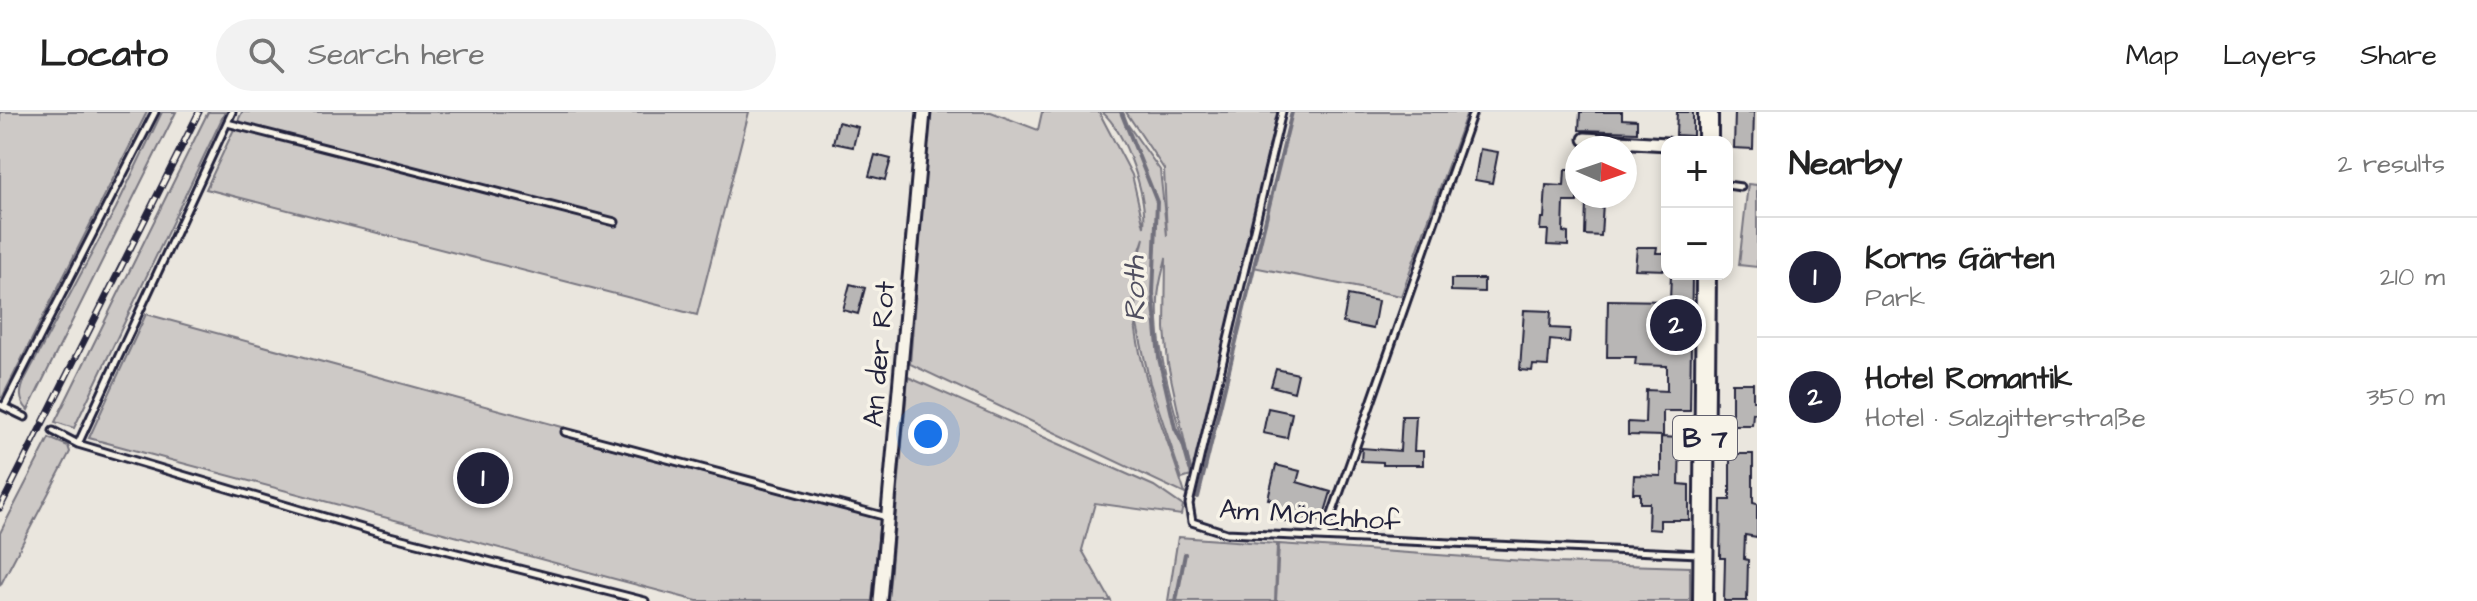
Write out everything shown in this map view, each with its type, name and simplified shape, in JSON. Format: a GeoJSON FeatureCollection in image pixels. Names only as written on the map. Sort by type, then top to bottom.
{"type":"FeatureCollection","features":[{"type":"Feature","properties":{"kind":"main road"},"geometry":{"type":"LineString","coordinates":[[1708,112],[1708,136]]}},
{"type":"Feature","properties":{"kind":"main road","name":"B 7"},"geometry":{"type":"LineString","coordinates":[[1703,601],[1706,280]]}},
{"type":"Feature","properties":{"kind":"street","name":"An der Rot"},"geometry":{"type":"LineString","coordinates":[[880,601],[924,112]]}},
{"type":"Feature","properties":{"kind":"street"},"geometry":{"type":"LineString","coordinates":[[1637,142],[1661,144]]}},
{"type":"Feature","properties":{"kind":"lane"},"geometry":{"type":"LineString","coordinates":[[25,417],[2,406],[155,112]]}},
{"type":"Feature","properties":{"kind":"lane"},"geometry":{"type":"LineString","coordinates":[[78,444],[232,112]]}},
{"type":"Feature","properties":{"kind":"lane","name":"Am Mönchhof"},"geometry":{"type":"LineString","coordinates":[[1282,112],[1189,504],[1192,522],[1226,533],[1704,554]]}},
{"type":"Feature","properties":{"kind":"lane"},"geometry":{"type":"LineString","coordinates":[[1324,537],[1473,112]]}},
{"type":"Feature","properties":{"kind":"lane"},"geometry":{"type":"LineString","coordinates":[[227,123],[615,222]]}},
{"type":"Feature","properties":{"kind":"lane"},"geometry":{"type":"LineString","coordinates":[[1733,186],[1741,187]]}},
{"type":"Feature","properties":{"kind":"lane"},"geometry":{"type":"LineString","coordinates":[[53,431],[78,444],[382,534],[645,601]]}},
{"type":"Feature","properties":{"kind":"lane"},"geometry":{"type":"LineString","coordinates":[[565,432],[887,517]]}},
{"type":"Feature","properties":{"kind":"shaded area"},"geometry":{"type":"Polygon","coordinates":[[[0,112],[147,112],[2,398],[0,397],[0,112]]]}},
{"type":"Feature","properties":{"kind":"shaded area"},"geometry":{"type":"Polygon","coordinates":[[[162,112],[176,112],[28,410],[21,395],[25,379],[116,208],[162,112]]]}},
{"type":"Feature","properties":{"kind":"shaded area"},"geometry":{"type":"Polygon","coordinates":[[[208,112],[225,112],[74,428],[55,422],[208,112]]]}},
{"type":"Feature","properties":{"kind":"shaded area"},"geometry":{"type":"Polygon","coordinates":[[[242,112],[749,112],[697,315],[206,189],[242,112]]]}},
{"type":"Feature","properties":{"kind":"shaded area"},"geometry":{"type":"Polygon","coordinates":[[[930,112],[991,112],[1038,130],[1042,112],[1099,112],[1132,175],[1144,227],[1142,199],[1133,165],[1119,134],[1102,112],[1123,112],[1128,125],[1160,170],[1167,236],[1164,169],[1126,112],[1278,112],[1192,476],[1168,364],[1166,258],[1159,289],[1158,322],[1164,367],[1191,476],[1182,479],[1150,383],[1136,318],[1153,400],[1185,494],[910,364],[930,112]]]}},
{"type":"Feature","properties":{"kind":"shaded area"},"geometry":{"type":"Polygon","coordinates":[[[1292,112],[1467,112],[1401,296],[1253,267],[1292,112]]]}},
{"type":"Feature","properties":{"kind":"shaded area"},"geometry":{"type":"Polygon","coordinates":[[[1748,184],[1757,185],[1757,267],[1739,265],[1748,184]]]}},
{"type":"Feature","properties":{"kind":"shaded area"},"geometry":{"type":"Polygon","coordinates":[[[146,314],[566,428],[564,436],[880,519],[872,601],[697,601],[89,438],[146,314]]]}},
{"type":"Feature","properties":{"kind":"shaded area"},"geometry":{"type":"Polygon","coordinates":[[[908,377],[1154,486],[1183,506],[1181,515],[1095,503],[1082,550],[1111,601],[888,601],[908,377]]]}},
{"type":"Feature","properties":{"kind":"shaded area"},"geometry":{"type":"Polygon","coordinates":[[[49,438],[68,446],[70,452],[0,586],[0,533],[49,438]]]}},
{"type":"Feature","properties":{"kind":"shaded area"},"geometry":{"type":"Polygon","coordinates":[[[1178,537],[1277,544],[1275,601],[1168,601],[1178,537]]]}},
{"type":"Feature","properties":{"kind":"shaded area"},"geometry":{"type":"Polygon","coordinates":[[[1279,544],[1554,563],[1690,567],[1690,601],[1276,601],[1279,544]]]}},
{"type":"Feature","properties":{"kind":"building"},"geometry":{"type":"Polygon","coordinates":[[[1580,112],[1622,112],[1622,119],[1637,120],[1637,132],[1579,130],[1580,112]]]}},
{"type":"Feature","properties":{"kind":"building"},"geometry":{"type":"Polygon","coordinates":[[[1677,112],[1693,112],[1693,136],[1676,135],[1677,112]]]}},
{"type":"Feature","properties":{"kind":"building"},"geometry":{"type":"Polygon","coordinates":[[[1735,112],[1754,112],[1753,149],[1734,148],[1735,112]]]}},
{"type":"Feature","properties":{"kind":"building"},"geometry":{"type":"Polygon","coordinates":[[[838,122],[858,127],[853,147],[833,143],[838,122]]]}},
{"type":"Feature","properties":{"kind":"building"},"geometry":{"type":"Polygon","coordinates":[[[1480,149],[1498,152],[1492,183],[1475,180],[1480,149]]]}},
{"type":"Feature","properties":{"kind":"building"},"geometry":{"type":"Polygon","coordinates":[[[875,155],[891,159],[885,180],[869,176],[875,155]]]}},
{"type":"Feature","properties":{"kind":"building"},"geometry":{"type":"Polygon","coordinates":[[[1565,170],[1563,232],[1568,233],[1568,246],[1547,245],[1548,230],[1540,230],[1546,185],[1564,186],[1565,170]]]}},
{"type":"Feature","properties":{"kind":"building"},"geometry":{"type":"Polygon","coordinates":[[[1586,208],[1603,208],[1601,236],[1585,235],[1586,208]]]}},
{"type":"Feature","properties":{"kind":"building"},"geometry":{"type":"Polygon","coordinates":[[[1637,247],[1657,247],[1656,253],[1661,253],[1661,270],[1635,269],[1637,247]]]}},
{"type":"Feature","properties":{"kind":"building"},"geometry":{"type":"Polygon","coordinates":[[[1451,279],[1484,279],[1484,292],[1451,291],[1451,279]]]}},
{"type":"Feature","properties":{"kind":"building"},"geometry":{"type":"Polygon","coordinates":[[[1671,280],[1692,280],[1690,411],[1663,411],[1663,436],[1628,435],[1628,422],[1645,423],[1646,390],[1667,391],[1667,366],[1635,365],[1636,357],[1607,357],[1608,300],[1670,301],[1671,280]]]}},
{"type":"Feature","properties":{"kind":"building"},"geometry":{"type":"Polygon","coordinates":[[[850,284],[865,288],[858,314],[843,310],[850,284]]]}},
{"type":"Feature","properties":{"kind":"building"},"geometry":{"type":"Polygon","coordinates":[[[1348,295],[1378,301],[1373,329],[1343,323],[1348,295]]]}},
{"type":"Feature","properties":{"kind":"building"},"geometry":{"type":"Polygon","coordinates":[[[1524,310],[1551,311],[1550,328],[1570,329],[1569,342],[1550,340],[1548,366],[1533,365],[1532,371],[1520,370],[1524,310]]]}},
{"type":"Feature","properties":{"kind":"building"},"geometry":{"type":"Polygon","coordinates":[[[1276,369],[1298,374],[1294,392],[1271,386],[1276,369]]]}},
{"type":"Feature","properties":{"kind":"building"},"geometry":{"type":"Polygon","coordinates":[[[1732,383],[1753,383],[1757,414],[1753,413],[1752,425],[1732,425],[1732,383]]]}},
{"type":"Feature","properties":{"kind":"building"},"geometry":{"type":"Polygon","coordinates":[[[1268,408],[1292,413],[1287,438],[1263,433],[1268,408]]]}},
{"type":"Feature","properties":{"kind":"building"},"geometry":{"type":"Polygon","coordinates":[[[1402,416],[1416,416],[1414,451],[1423,451],[1423,465],[1383,465],[1383,462],[1361,461],[1362,448],[1400,451],[1402,416]]]}},
{"type":"Feature","properties":{"kind":"building"},"geometry":{"type":"Polygon","coordinates":[[[1661,437],[1680,438],[1679,484],[1689,485],[1689,520],[1660,520],[1660,530],[1648,529],[1649,503],[1640,503],[1640,493],[1633,493],[1634,475],[1661,476],[1661,437]]]}},
{"type":"Feature","properties":{"kind":"building"},"geometry":{"type":"Polygon","coordinates":[[[1730,454],[1753,454],[1757,537],[1745,535],[1747,601],[1724,601],[1725,558],[1720,558],[1721,500],[1730,500],[1730,454]]]}},
{"type":"Feature","properties":{"kind":"building"},"geometry":{"type":"Polygon","coordinates":[[[1276,465],[1300,471],[1297,482],[1331,492],[1322,522],[1290,514],[1288,522],[1270,517],[1274,500],[1268,499],[1276,465]]]}},
{"type":"Feature","properties":{"kind":"waterway","name":"Roth"},"geometry":{"type":"LineString","coordinates":[[1121,112],[1157,202],[1153,293],[1159,358],[1175,428],[1190,469]]}},
{"type":"Feature","properties":{"kind":"waterway"},"geometry":{"type":"LineString","coordinates":[[1198,497],[1292,112]]}},
{"type":"Feature","properties":{"kind":"waterway","name":"Roth"},"geometry":{"type":"LineString","coordinates":[[1176,601],[1185,554]]}},
{"type":"Feature","properties":{"kind":"railway"},"geometry":{"type":"LineString","coordinates":[[0,508],[199,112]]}},
{"type":"Feature","properties":{"kind":"place","name":"Hotel Romantik"},"geometry":{"type":"Point","coordinates":[1676,325]}},
{"type":"Feature","properties":{"kind":"place","name":"Korns Gärten"},"geometry":{"type":"Point","coordinates":[483,478]}}]}
